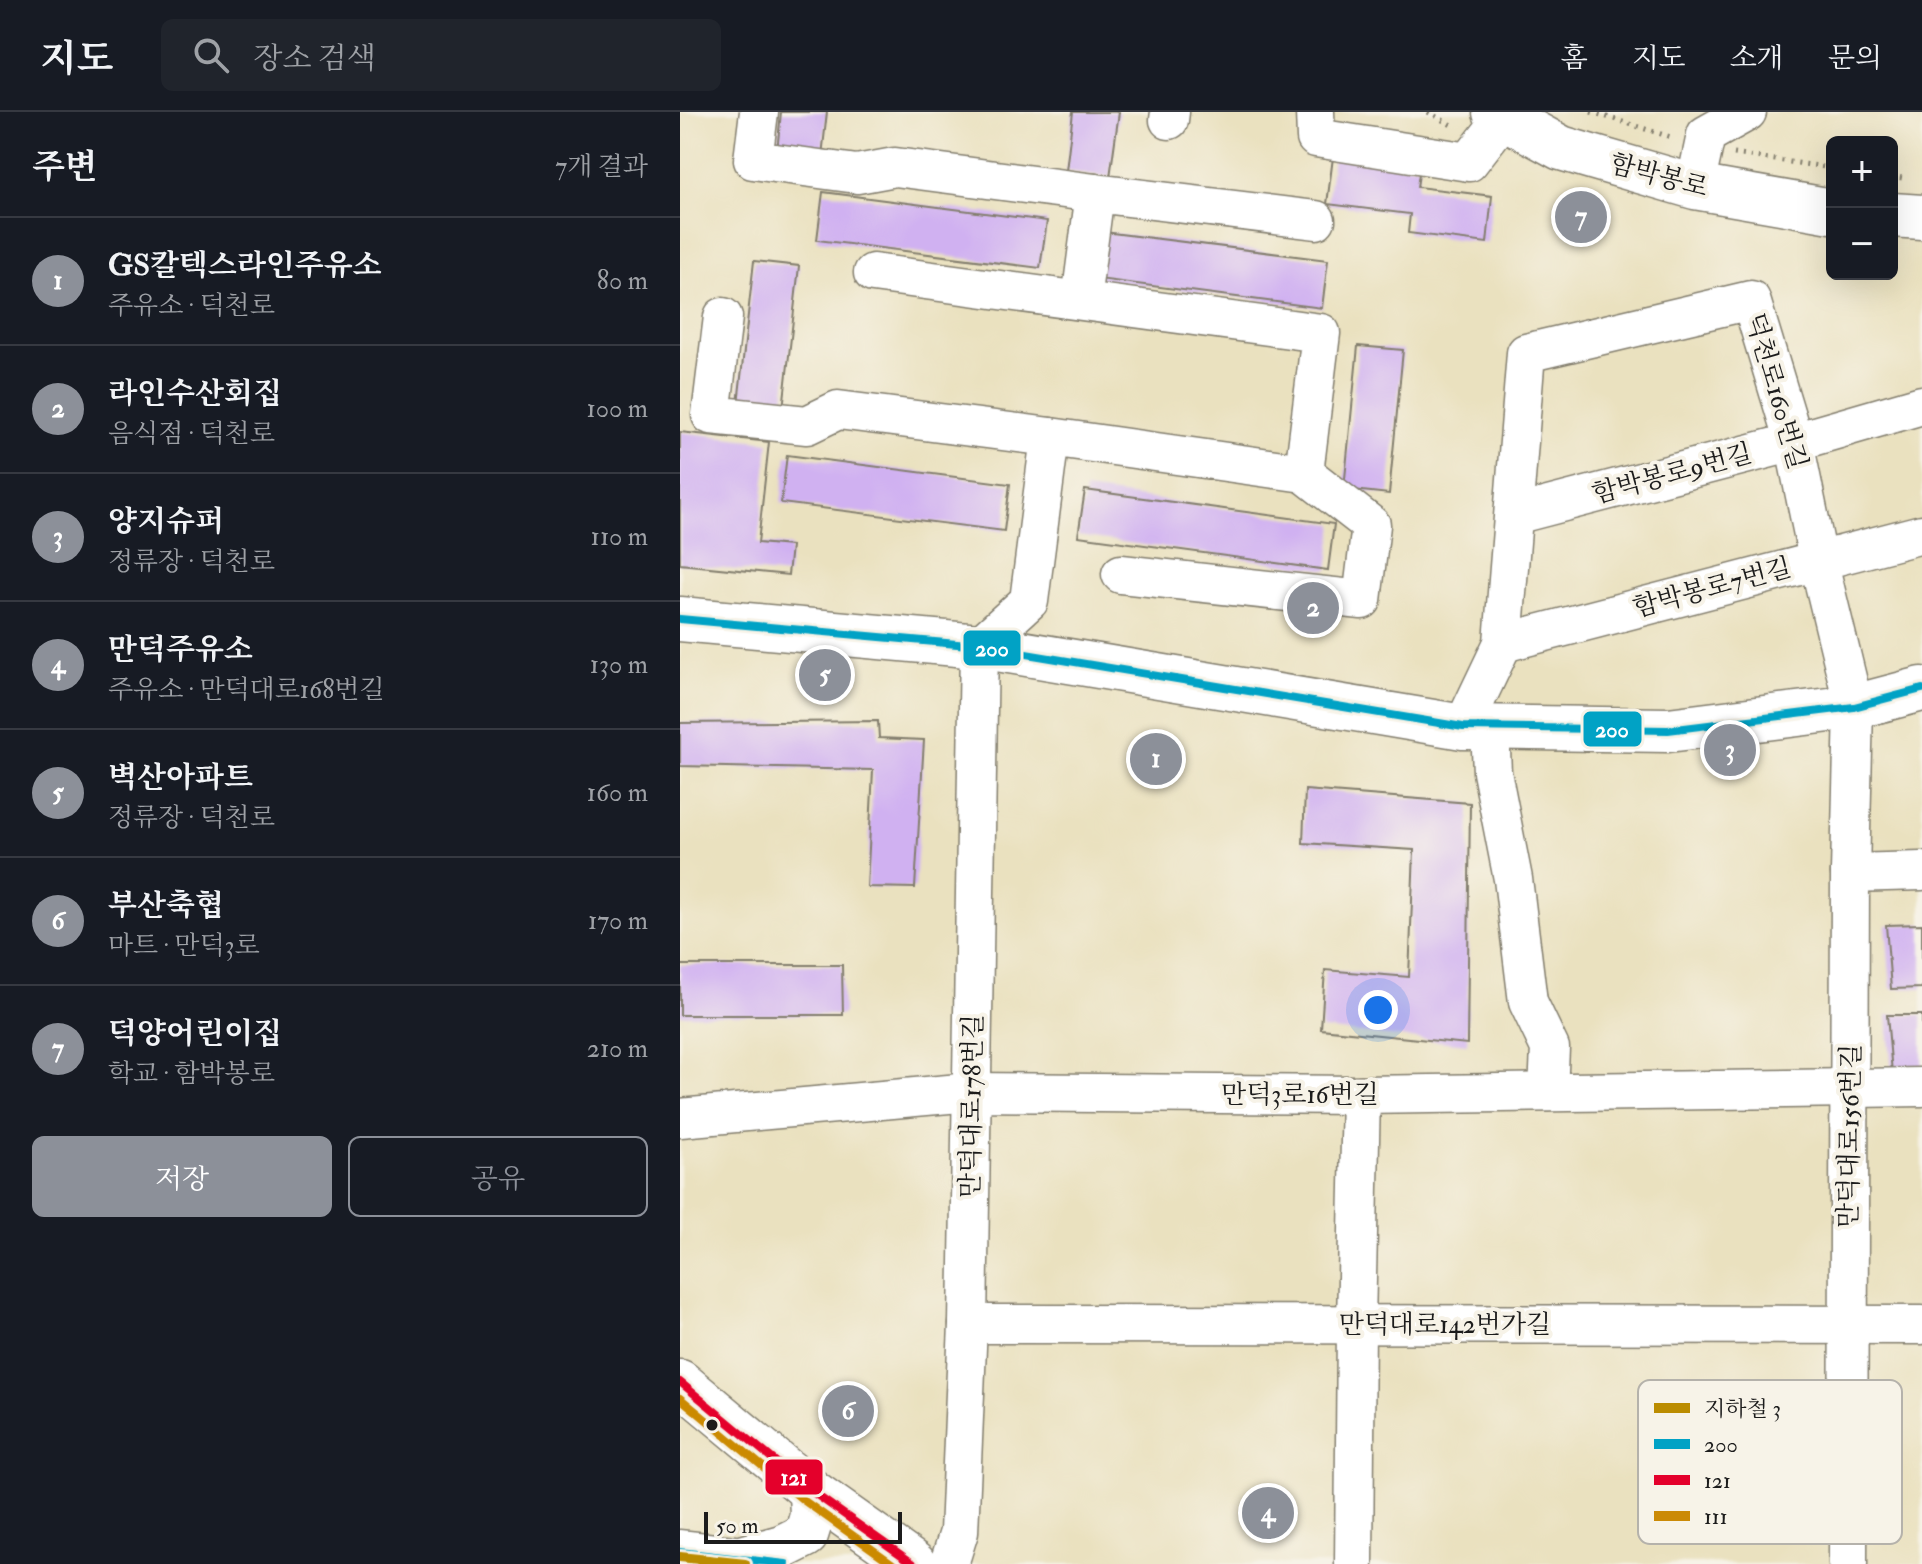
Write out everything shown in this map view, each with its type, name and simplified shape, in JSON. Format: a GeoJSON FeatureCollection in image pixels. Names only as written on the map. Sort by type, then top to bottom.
{"type":"FeatureCollection","features":[{"type":"Feature","properties":{"kind":"main road","name":"함박봉로"},"geometry":{"type":"LineString","coordinates":[[1486,119],[1561,148],[1695,187],[1826,210]]}},
{"type":"Feature","properties":{"kind":"main road"},"geometry":{"type":"LineString","coordinates":[[1898,215],[1922,217]]}},
{"type":"Feature","properties":{"kind":"main road"},"geometry":{"type":"LineString","coordinates":[[680,619],[979,646],[1476,727],[1668,730],[1854,707],[1922,689]]}},
{"type":"Feature","properties":{"kind":"main road"},"geometry":{"type":"LineString","coordinates":[[680,1382],[811,1491],[914,1564]]}},
{"type":"Feature","properties":{"kind":"main road"},"geometry":{"type":"LineString","coordinates":[[742,1558],[782,1547],[806,1535],[812,1516],[811,1491]]}},
{"type":"Feature","properties":{"kind":"main road"},"geometry":{"type":"LineString","coordinates":[[680,1552],[786,1564]]}},
{"type":"Feature","properties":{"kind":"street"},"geometry":{"type":"LineString","coordinates":[[759,112],[753,160],[857,174],[895,167],[1316,220]]}},
{"type":"Feature","properties":{"kind":"street"},"geometry":{"type":"LineString","coordinates":[[1315,112],[1316,138],[1469,162],[1486,119]]}},
{"type":"Feature","properties":{"kind":"street"},"geometry":{"type":"LineString","coordinates":[[1695,187],[1706,135],[1747,112]]}},
{"type":"Feature","properties":{"kind":"street"},"geometry":{"type":"LineString","coordinates":[[1081,300],[1095,193]]}},
{"type":"Feature","properties":{"kind":"street"},"geometry":{"type":"LineString","coordinates":[[873,273],[1321,333],[1304,473]]}},
{"type":"Feature","properties":{"kind":"street","name":"덕천로160번길"},"geometry":{"type":"LineString","coordinates":[[1514,515],[1526,353],[1751,300],[1794,442],[1818,559],[1854,707]]}},
{"type":"Feature","properties":{"kind":"street"},"geometry":{"type":"LineString","coordinates":[[723,317],[711,415],[807,425],[838,410],[1304,473],[1371,525],[1362,600],[1121,574]]}},
{"type":"Feature","properties":{"kind":"street","name":"함박봉로9번길"},"geometry":{"type":"LineString","coordinates":[[1514,515],[1794,442],[1922,405]]}},
{"type":"Feature","properties":{"kind":"street"},"geometry":{"type":"LineString","coordinates":[[979,646],[1029,601],[1050,437]]}},
{"type":"Feature","properties":{"kind":"street"},"geometry":{"type":"LineString","coordinates":[[1514,515],[1503,643],[1476,727],[1492,772],[1513,879],[1528,1002],[1550,1048],[1548,1092]]}},
{"type":"Feature","properties":{"kind":"street","name":"함박봉로7번길"},"geometry":{"type":"LineString","coordinates":[[1503,643],[1922,534]]}},
{"type":"Feature","properties":{"kind":"street","name":"만덕대로178번길"},"geometry":{"type":"LineString","coordinates":[[949,1564],[959,1532],[968,1324],[979,646]]}},
{"type":"Feature","properties":{"kind":"street","name":"만덕대로156번길"},"geometry":{"type":"LineString","coordinates":[[1847,1380],[1854,707]]}},
{"type":"Feature","properties":{"kind":"street"},"geometry":{"type":"LineString","coordinates":[[1850,873],[1922,871]]}},
{"type":"Feature","properties":{"kind":"street","name":"만덕3로16번길"},"geometry":{"type":"LineString","coordinates":[[680,1118],[971,1092],[1361,1095],[1922,1087]]}},
{"type":"Feature","properties":{"kind":"street"},"geometry":{"type":"LineString","coordinates":[[1354,1564],[1361,1095]]}},
{"type":"Feature","properties":{"kind":"street","name":"만덕대로142번가길"},"geometry":{"type":"LineString","coordinates":[[968,1324],[1922,1325]]}},
{"type":"Feature","properties":{"kind":"street","name":"만덕대로156번길"},"geometry":{"type":"LineString","coordinates":[[1848,1544],[1848,1564]]}},
{"type":"Feature","properties":{"kind":"path"},"geometry":{"type":"LineString","coordinates":[[1428,112],[1486,119]]}},
{"type":"Feature","properties":{"kind":"building"},"geometry":{"type":"Polygon","coordinates":[[[781,112],[827,112],[822,156],[777,152],[781,112]]]}},
{"type":"Feature","properties":{"kind":"building"},"geometry":{"type":"Polygon","coordinates":[[[1073,112],[1119,112],[1110,177],[1066,171],[1073,112]]]}},
{"type":"Feature","properties":{"kind":"building"},"geometry":{"type":"Polygon","coordinates":[[[1333,157],[1420,167],[1417,187],[1492,196],[1487,243],[1408,233],[1410,214],[1327,204],[1333,157]]]}},
{"type":"Feature","properties":{"kind":"building"},"geometry":{"type":"Polygon","coordinates":[[[823,192],[1047,221],[1040,268],[817,240],[823,192]]]}},
{"type":"Feature","properties":{"kind":"building"},"geometry":{"type":"Polygon","coordinates":[[[1104,232],[1328,260],[1322,308],[1098,279],[1104,232]]]}},
{"type":"Feature","properties":{"kind":"building"},"geometry":{"type":"Polygon","coordinates":[[[754,261],[799,266],[783,409],[738,404],[754,261]]]}},
{"type":"Feature","properties":{"kind":"building"},"geometry":{"type":"Polygon","coordinates":[[[1358,346],[1403,350],[1389,494],[1344,489],[1358,346]]]}},
{"type":"Feature","properties":{"kind":"building"},"geometry":{"type":"Polygon","coordinates":[[[680,432],[769,442],[758,543],[791,546],[788,575],[680,564],[680,432]]]}},
{"type":"Feature","properties":{"kind":"building"},"geometry":{"type":"Polygon","coordinates":[[[787,455],[1010,484],[1004,531],[781,503],[787,455]]]}},
{"type":"Feature","properties":{"kind":"building"},"geometry":{"type":"Polygon","coordinates":[[[1085,490],[1334,524],[1328,570],[1078,536],[1085,490]]]}},
{"type":"Feature","properties":{"kind":"building"},"geometry":{"type":"Polygon","coordinates":[[[878,721],[879,738],[924,740],[915,888],[867,887],[873,770],[680,766],[680,723],[878,721]]]}},
{"type":"Feature","properties":{"kind":"building"},"geometry":{"type":"Polygon","coordinates":[[[1305,790],[1470,803],[1467,1044],[1321,1029],[1325,970],[1409,977],[1414,850],[1303,843],[1305,790]]]}},
{"type":"Feature","properties":{"kind":"building"},"geometry":{"type":"Polygon","coordinates":[[[1922,924],[1922,988],[1891,989],[1886,925],[1922,924]]]}},
{"type":"Feature","properties":{"kind":"building"},"geometry":{"type":"Polygon","coordinates":[[[680,965],[842,965],[843,1015],[680,1015],[680,965]]]}},
{"type":"Feature","properties":{"kind":"building"},"geometry":{"type":"Polygon","coordinates":[[[1887,1015],[1922,1015],[1922,1073],[1892,1073],[1887,1015]]]}},
{"type":"Feature","properties":{"kind":"metro line","name":"3"},"geometry":{"type":"LineString","coordinates":[[680,1557],[745,1564]]}},
{"type":"Feature","properties":{"kind":"transit line","name":"200"},"geometry":{"type":"LineString","coordinates":[[680,619],[979,646],[1463,727],[1668,730],[1854,707],[1922,689]]}},
{"type":"Feature","properties":{"kind":"transit line","name":"121"},"geometry":{"type":"LineString","coordinates":[[680,1382],[811,1491],[914,1564]]}},
{"type":"Feature","properties":{"kind":"transit line","name":"111"},"geometry":{"type":"LineString","coordinates":[[680,1398],[803,1500],[893,1564]]}},
{"type":"Feature","properties":{"kind":"transit line","name":"200"},"geometry":{"type":"LineString","coordinates":[[680,1552],[786,1564]]}},
{"type":"Feature","properties":{"kind":"place","name":"덕양어린이집"},"geometry":{"type":"Point","coordinates":[1581,217]}},
{"type":"Feature","properties":{"kind":"place","name":"라인수산회집"},"geometry":{"type":"Point","coordinates":[1313,608]}},
{"type":"Feature","properties":{"kind":"place","name":"벽산아파트"},"geometry":{"type":"Point","coordinates":[825,675]}},
{"type":"Feature","properties":{"kind":"place","name":"양지슈퍼"},"geometry":{"type":"Point","coordinates":[1730,750]}},
{"type":"Feature","properties":{"kind":"place","name":"GS칼텍스라인주유소"},"geometry":{"type":"Point","coordinates":[1156,759]}},
{"type":"Feature","properties":{"kind":"place","name":"부산축협"},"geometry":{"type":"Point","coordinates":[848,1411]}},
{"type":"Feature","properties":{"kind":"place","name":"만덕주유소"},"geometry":{"type":"Point","coordinates":[1268,1513]}}]}
